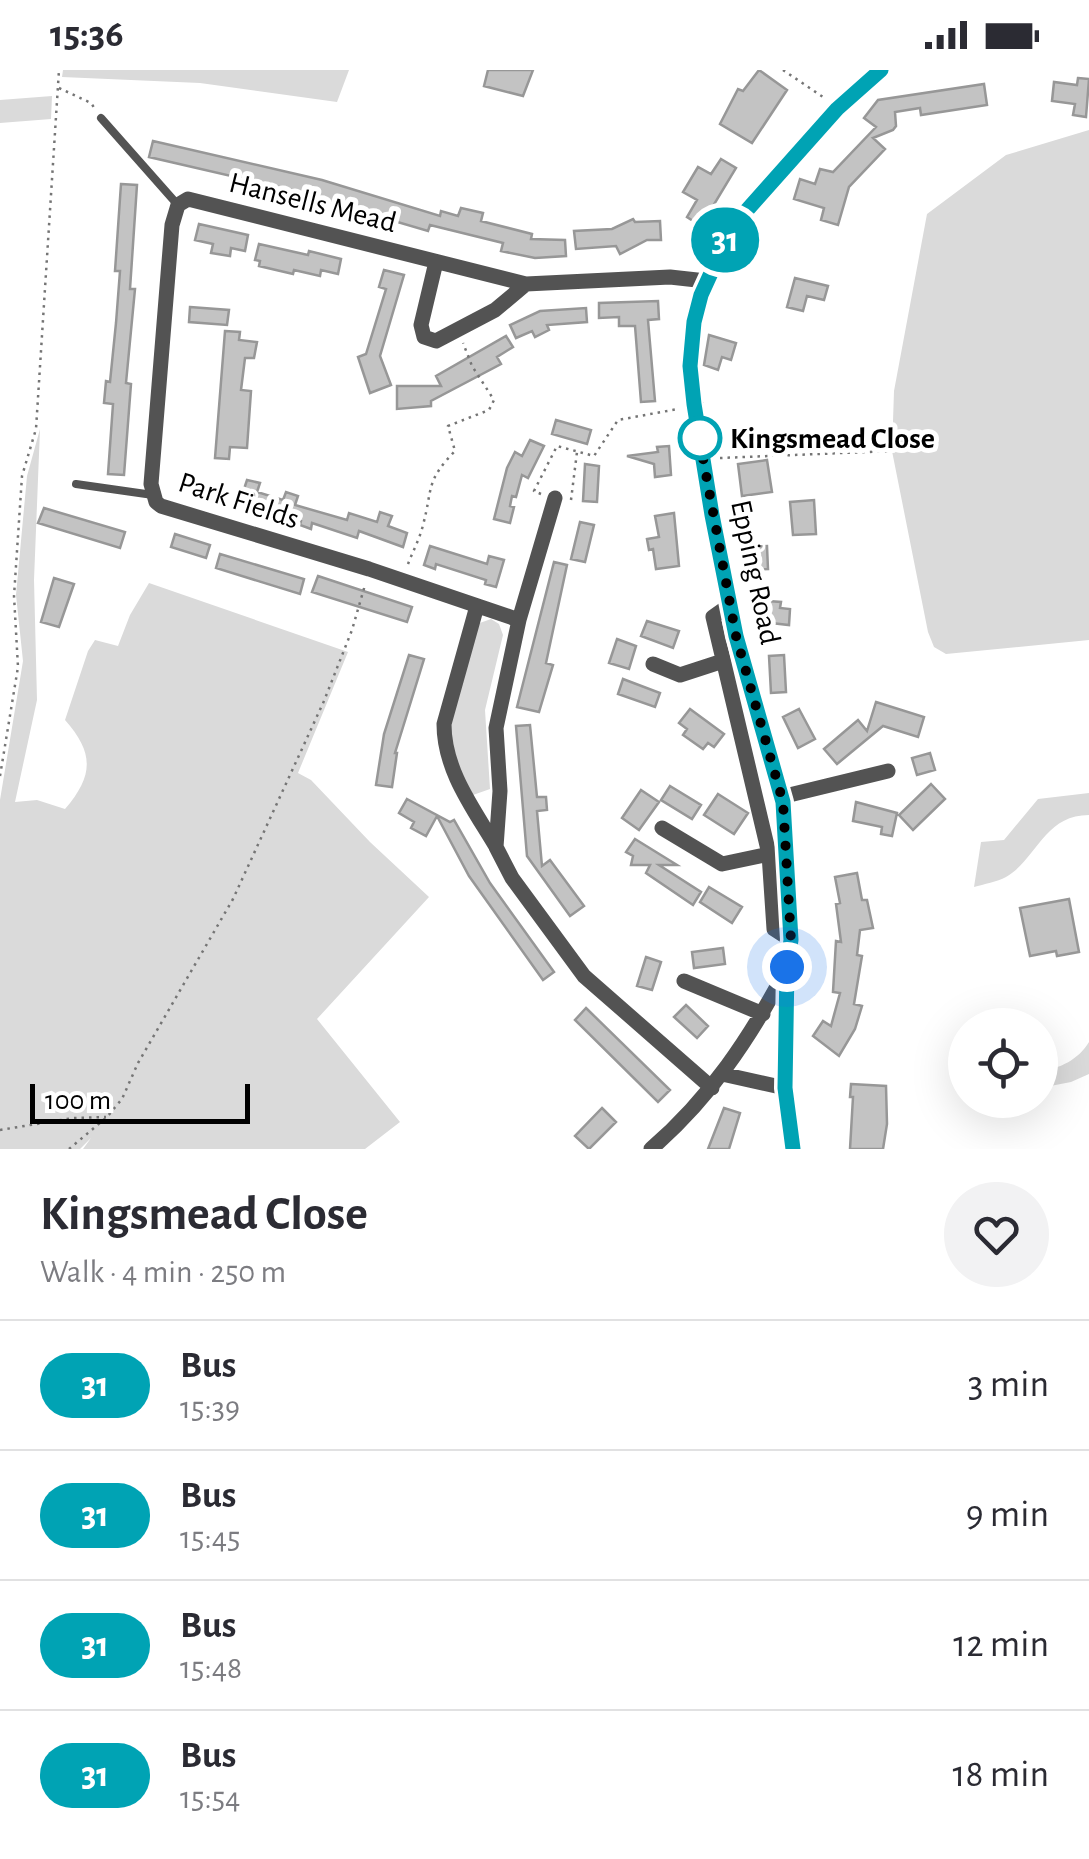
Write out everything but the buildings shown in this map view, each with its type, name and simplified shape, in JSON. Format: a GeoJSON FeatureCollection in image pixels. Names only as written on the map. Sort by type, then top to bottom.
{"type":"FeatureCollection","features":[{"type":"Feature","properties":{"kind":"main road","name":"Epping Road"},"geometry":{"type":"LineString","coordinates":[[792,1149],[785,1088],[791,940],[781,797],[730,606],[690,366],[694,322],[706,281],[732,227],[837,109],[881,70]]}},
{"type":"Feature","properties":{"kind":"street","name":"Hansells Mead"},"geometry":{"type":"LineString","coordinates":[[178,204],[188,199],[526,284],[650,278],[706,281]]}},
{"type":"Feature","properties":{"kind":"street","name":"Park Fields"},"geometry":{"type":"LineString","coordinates":[[178,204],[170,243],[150,484],[161,506],[369,569],[519,620]]}},
{"type":"Feature","properties":{"kind":"street"},"geometry":{"type":"LineString","coordinates":[[436,262],[422,325],[424,337],[436,340],[494,310],[526,284]]}},
{"type":"Feature","properties":{"kind":"street"},"geometry":{"type":"LineString","coordinates":[[496,847],[500,792],[496,728],[519,620],[554,498]]}},
{"type":"Feature","properties":{"kind":"street"},"geometry":{"type":"LineString","coordinates":[[477,606],[444,724],[449,760],[512,878],[584,976],[717,1081],[785,1088]]}},
{"type":"Feature","properties":{"kind":"street"},"geometry":{"type":"LineString","coordinates":[[730,606],[713,617],[769,854],[774,929],[791,940]]}},
{"type":"Feature","properties":{"kind":"street"},"geometry":{"type":"LineString","coordinates":[[653,664],[680,675],[723,661]]}},
{"type":"Feature","properties":{"kind":"street"},"geometry":{"type":"LineString","coordinates":[[781,797],[888,772]]}},
{"type":"Feature","properties":{"kind":"street"},"geometry":{"type":"LineString","coordinates":[[468,800],[486,799],[500,792]]}},
{"type":"Feature","properties":{"kind":"street"},"geometry":{"type":"LineString","coordinates":[[662,828],[722,864],[769,854]]}},
{"type":"Feature","properties":{"kind":"street"},"geometry":{"type":"LineString","coordinates":[[651,1149],[717,1081],[743,1048],[787,967]]}},
{"type":"Feature","properties":{"kind":"street"},"geometry":{"type":"LineString","coordinates":[[684,981],[763,1014]]}},
{"type":"Feature","properties":{"kind":"lane"},"geometry":{"type":"LineString","coordinates":[[101,118],[178,204]]}},
{"type":"Feature","properties":{"kind":"lane"},"geometry":{"type":"LineString","coordinates":[[76,484],[153,495]]}},
{"type":"Feature","properties":{"kind":"path"},"geometry":{"type":"LineString","coordinates":[[0,776],[18,667],[14,596],[19,500],[36,429],[59,70]]}},
{"type":"Feature","properties":{"kind":"path"},"geometry":{"type":"LineString","coordinates":[[783,70],[837,109]]}},
{"type":"Feature","properties":{"kind":"path"},"geometry":{"type":"LineString","coordinates":[[58,88],[91,102],[101,118]]}},
{"type":"Feature","properties":{"kind":"path"},"geometry":{"type":"LineString","coordinates":[[402,580],[424,524],[426,498],[438,469],[455,451],[448,426],[489,410],[494,400],[472,366],[459,331]]}},
{"type":"Feature","properties":{"kind":"path"},"geometry":{"type":"LineString","coordinates":[[576,452],[570,502],[534,491],[557,446],[594,456],[618,420],[657,415],[694,404]]}},
{"type":"Feature","properties":{"kind":"path"},"geometry":{"type":"LineString","coordinates":[[703,458],[892,451]]}},
{"type":"Feature","properties":{"kind":"path"},"geometry":{"type":"LineString","coordinates":[[69,1149],[122,1100],[138,1063],[212,938],[257,852],[330,687],[352,630],[369,569]]}},
{"type":"Feature","properties":{"kind":"path"},"geometry":{"type":"LineString","coordinates":[[0,1130],[73,1118],[107,1117]]}},
{"type":"Feature","properties":{"kind":"shaded area"},"geometry":{"type":"Polygon","coordinates":[[[63,70],[349,70],[337,102],[200,83],[62,77],[63,70]]]}},
{"type":"Feature","properties":{"kind":"shaded area"},"geometry":{"type":"Polygon","coordinates":[[[52,96],[51,119],[0,123],[0,100],[52,96]]]}},
{"type":"Feature","properties":{"kind":"shaded area"},"geometry":{"type":"Polygon","coordinates":[[[1089,130],[1089,640],[946,654],[934,647],[928,632],[892,451],[894,391],[927,214],[1006,155],[1089,130]]]}},
{"type":"Feature","properties":{"kind":"shaded area"},"geometry":{"type":"Polygon","coordinates":[[[40,429],[34,580],[37,700],[15,802],[37,800],[65,809],[75,797],[87,764],[81,743],[65,720],[88,651],[95,640],[118,646],[149,583],[348,652],[298,773],[311,780],[429,897],[317,1019],[400,1122],[365,1149],[83,1149],[91,1138],[80,1149],[0,1149],[0,800],[23,661],[16,595],[27,476],[40,429]]]}},
{"type":"Feature","properties":{"kind":"shaded area"},"geometry":{"type":"Polygon","coordinates":[[[491,619],[499,624],[503,635],[485,710],[490,789],[473,795],[444,742],[477,624],[491,619]]]}},
{"type":"Feature","properties":{"kind":"shaded area"},"geometry":{"type":"Polygon","coordinates":[[[1089,793],[1089,815],[1061,822],[1017,869],[1002,879],[974,887],[981,842],[1004,840],[1038,799],[1089,793]]]}},
{"type":"Feature","properties":{"kind":"shaded area"},"geometry":{"type":"Polygon","coordinates":[[[1089,1042],[1089,1074],[1058,1085],[1058,1067],[1080,1053],[1089,1042]]]}},
{"type":"Feature","properties":{"kind":"bus line","name":"31"},"geometry":{"type":"LineString","coordinates":[[793,1149],[785,1088],[791,940],[783,802],[736,636],[712,515],[690,366],[701,295],[732,227],[837,109],[881,70]]}},
{"type":"Feature","properties":{"kind":"place","name":"Kingsmead Close"},"geometry":{"type":"Point","coordinates":[700,438]}},
{"type":"Feature","properties":{"kind":"route"},"geometry":{"type":"LineString","coordinates":[[700,438],[698,431],[736,636],[783,802],[791,940],[787,967]]}}]}
